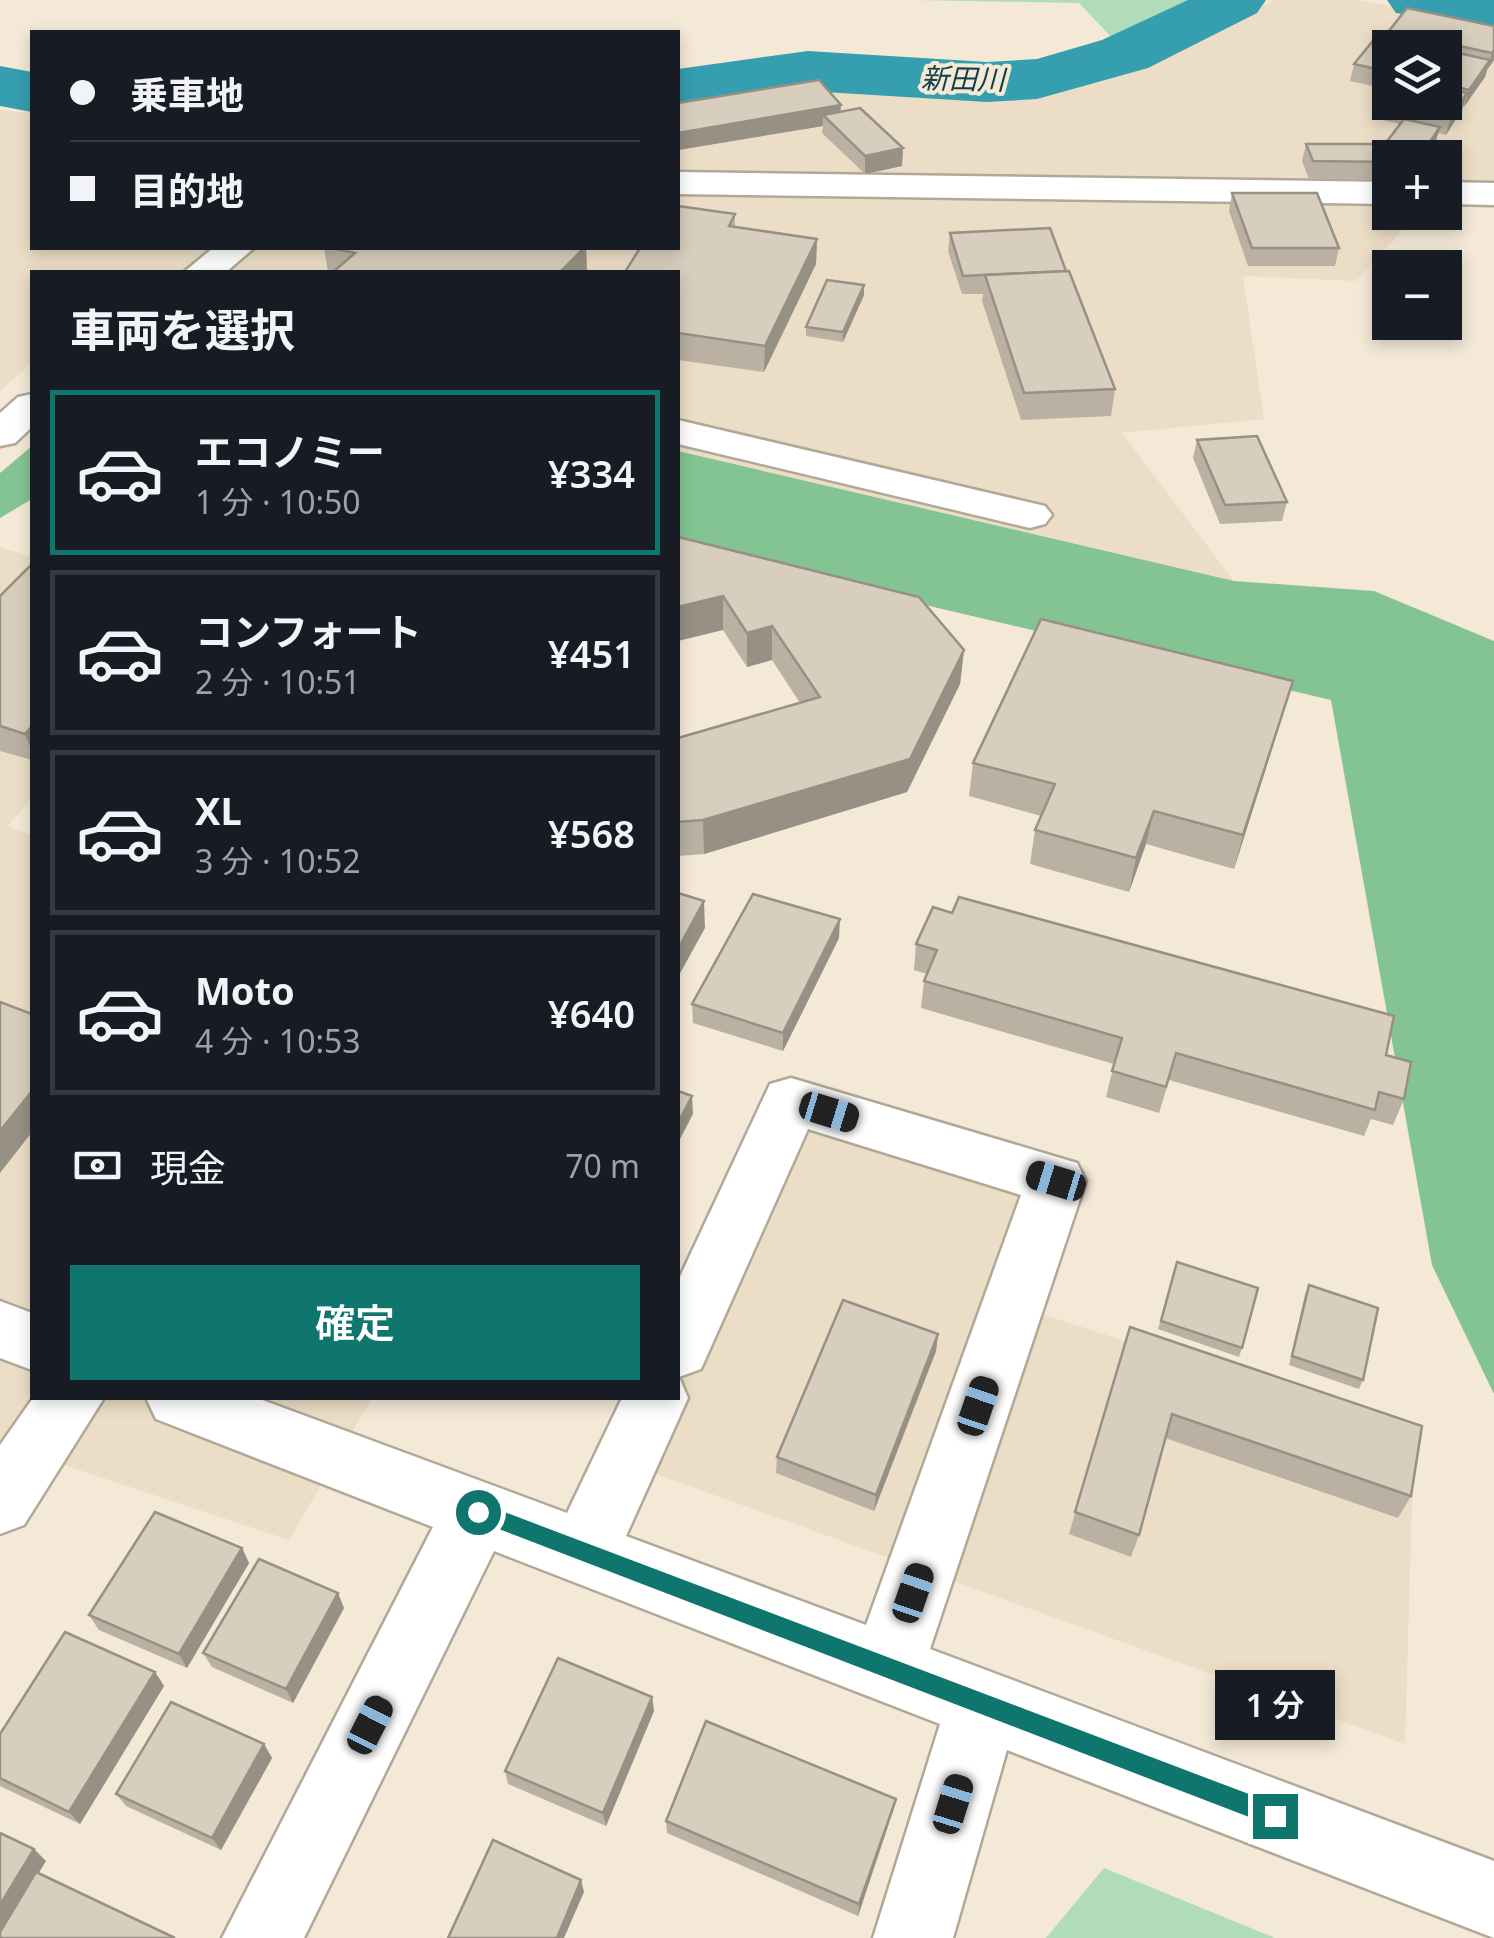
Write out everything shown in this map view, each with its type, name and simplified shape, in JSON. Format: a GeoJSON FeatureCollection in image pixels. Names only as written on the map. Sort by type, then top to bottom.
{"type":"FeatureCollection","features":[{"type":"Feature","properties":{"kind":"street"},"geometry":{"type":"LineString","coordinates":[[680,183],[1372,193]]}},
{"type":"Feature","properties":{"kind":"street"},"geometry":{"type":"LineString","coordinates":[[1462,193],[1494,194]]}},
{"type":"Feature","properties":{"kind":"street"},"geometry":{"type":"LineString","coordinates":[[205,270],[233,250]]}},
{"type":"Feature","properties":{"kind":"street"},"geometry":{"type":"LineString","coordinates":[[0,434],[30,408]]}},
{"type":"Feature","properties":{"kind":"street"},"geometry":{"type":"LineString","coordinates":[[680,432],[1030,515]]}},
{"type":"Feature","properties":{"kind":"street"},"geometry":{"type":"LineString","coordinates":[[680,1345],[792,1101],[1056,1181],[887,1668]]}},
{"type":"Feature","properties":{"kind":"street"},"geometry":{"type":"LineString","coordinates":[[0,1329],[30,1341]]}},
{"type":"Feature","properties":{"kind":"street"},"geometry":{"type":"LineString","coordinates":[[0,1502],[70,1400]]}},
{"type":"Feature","properties":{"kind":"street"},"geometry":{"type":"LineString","coordinates":[[184,1400],[1494,1900]]}},
{"type":"Feature","properties":{"kind":"street"},"geometry":{"type":"LineString","coordinates":[[584,1552],[654,1400]]}},
{"type":"Feature","properties":{"kind":"street"},"geometry":{"type":"LineString","coordinates":[[262,1938],[478,1512]]}},
{"type":"Feature","properties":{"kind":"street"},"geometry":{"type":"LineString","coordinates":[[913,1938],[982,1704]]}},
{"type":"Feature","properties":{"kind":"shaded area"},"geometry":{"type":"Polygon","coordinates":[[[1274,0],[1357,0],[1494,23],[1494,202],[1462,204],[1462,140],[1372,140],[1372,230],[1402,230],[1384,250],[1372,250],[1372,263],[1356,281],[1243,276],[1264,419],[1122,433],[1234,581],[680,451],[680,270],[30,270],[30,365],[0,391],[0,110],[30,113],[30,250],[680,250],[680,106],[751,89],[1021,96],[1142,68],[1274,0]]]}},
{"type":"Feature","properties":{"kind":"shaded area"},"geometry":{"type":"Polygon","coordinates":[[[0,547],[30,556],[30,800],[8,826],[30,835],[30,1400],[371,1400],[289,1540],[10,1447],[0,1460],[0,547]]]}},
{"type":"Feature","properties":{"kind":"shaded area"},"geometry":{"type":"Polygon","coordinates":[[[775,1090],[1074,1175],[1042,1314],[1414,1435],[1405,1744],[617,1460],[642,1400],[680,1400],[680,1312],[775,1090]]]}},
{"type":"Feature","properties":{"kind":"green space"},"geometry":{"type":"Polygon","coordinates":[[[915,0],[1198,0],[1116,42],[1079,3],[915,0]]]}},
{"type":"Feature","properties":{"kind":"green space"},"geometry":{"type":"Polygon","coordinates":[[[30,448],[30,500],[0,518],[0,473],[30,448]]]}},
{"type":"Feature","properties":{"kind":"green space"},"geometry":{"type":"Polygon","coordinates":[[[680,451],[1234,581],[1374,591],[1494,641],[1494,1394],[1432,1265],[1331,700],[680,547],[680,451]]]}},
{"type":"Feature","properties":{"kind":"green space"},"geometry":{"type":"Polygon","coordinates":[[[1104,1868],[1275,1938],[1046,1938],[1104,1868]]]}},
{"type":"Feature","properties":{"kind":"building"},"geometry":{"type":"Polygon","coordinates":[[[1407,8],[1494,26],[1494,50],[1492,53],[1462,47],[1462,30],[1390,30],[1407,8]]]}},
{"type":"Feature","properties":{"kind":"building"},"geometry":{"type":"Polygon","coordinates":[[[1372,42],[1372,68],[1354,64],[1372,42]]]}},
{"type":"Feature","properties":{"kind":"building"},"geometry":{"type":"Polygon","coordinates":[[[1462,54],[1490,60],[1469,90],[1462,88],[1462,54]]]}},
{"type":"Feature","properties":{"kind":"building"},"geometry":{"type":"Polygon","coordinates":[[[819,80],[841,105],[680,133],[680,103],[819,80]]]}},
{"type":"Feature","properties":{"kind":"building"},"geometry":{"type":"Polygon","coordinates":[[[860,108],[903,148],[865,156],[823,115],[860,108]]]}},
{"type":"Feature","properties":{"kind":"building"},"geometry":{"type":"Polygon","coordinates":[[[1403,120],[1440,127],[1431,140],[1388,140],[1403,120]]]}},
{"type":"Feature","properties":{"kind":"building"},"geometry":{"type":"Polygon","coordinates":[[[1306,144],[1372,144],[1372,162],[1313,161],[1306,144]]]}},
{"type":"Feature","properties":{"kind":"building"},"geometry":{"type":"Polygon","coordinates":[[[1232,193],[1317,193],[1339,248],[1252,248],[1232,193]]]}},
{"type":"Feature","properties":{"kind":"building"},"geometry":{"type":"Polygon","coordinates":[[[680,206],[735,214],[729,226],[817,239],[765,346],[680,333],[680,270],[626,270],[639,250],[680,250],[680,206]]]}},
{"type":"Feature","properties":{"kind":"building"},"geometry":{"type":"Polygon","coordinates":[[[1050,228],[1066,271],[963,276],[950,233],[1050,228]]]}},
{"type":"Feature","properties":{"kind":"building"},"geometry":{"type":"Polygon","coordinates":[[[341,250],[582,250],[562,270],[335,270],[355,253],[341,250]]]}},
{"type":"Feature","properties":{"kind":"building"},"geometry":{"type":"Polygon","coordinates":[[[1069,271],[1115,389],[1024,393],[985,275],[1069,271]]]}},
{"type":"Feature","properties":{"kind":"building"},"geometry":{"type":"Polygon","coordinates":[[[827,280],[864,285],[843,332],[806,327],[827,280]]]}},
{"type":"Feature","properties":{"kind":"building"},"geometry":{"type":"Polygon","coordinates":[[[1257,436],[1287,502],[1225,505],[1197,440],[1257,436]]]}},
{"type":"Feature","properties":{"kind":"building"},"geometry":{"type":"Polygon","coordinates":[[[680,537],[919,597],[964,650],[910,759],[703,820],[680,822],[680,737],[820,697],[772,626],[747,633],[723,596],[680,607],[680,537]]]}},
{"type":"Feature","properties":{"kind":"building"},"geometry":{"type":"Polygon","coordinates":[[[30,566],[30,728],[25,734],[0,726],[0,596],[30,566]]]}},
{"type":"Feature","properties":{"kind":"building"},"geometry":{"type":"Polygon","coordinates":[[[1041,619],[1293,681],[1243,835],[1154,811],[1136,858],[1035,830],[1055,784],[973,763],[1041,619]]]}},
{"type":"Feature","properties":{"kind":"building"},"geometry":{"type":"Polygon","coordinates":[[[680,894],[704,901],[680,945],[680,894]]]}},
{"type":"Feature","properties":{"kind":"building"},"geometry":{"type":"Polygon","coordinates":[[[753,894],[840,919],[783,1033],[692,1004],[753,894]]]}},
{"type":"Feature","properties":{"kind":"building"},"geometry":{"type":"Polygon","coordinates":[[[959,897],[1394,1016],[1386,1055],[1411,1062],[1404,1099],[1379,1092],[1375,1110],[1176,1053],[1166,1087],[1112,1071],[1122,1038],[924,981],[937,950],[916,944],[933,907],[952,913],[959,897]]]}},
{"type":"Feature","properties":{"kind":"building"},"geometry":{"type":"Polygon","coordinates":[[[0,1002],[30,1013],[30,1094],[0,1131],[0,1002]]]}},
{"type":"Feature","properties":{"kind":"building"},"geometry":{"type":"Polygon","coordinates":[[[680,1092],[692,1096],[680,1119],[680,1092]]]}},
{"type":"Feature","properties":{"kind":"building"},"geometry":{"type":"Polygon","coordinates":[[[1177,1262],[1258,1288],[1242,1348],[1161,1321],[1177,1262]]]}},
{"type":"Feature","properties":{"kind":"building"},"geometry":{"type":"Polygon","coordinates":[[[1309,1285],[1378,1308],[1363,1380],[1292,1356],[1309,1285]]]}},
{"type":"Feature","properties":{"kind":"building"},"geometry":{"type":"Polygon","coordinates":[[[843,1300],[938,1334],[876,1495],[777,1457],[843,1300]]]}},
{"type":"Feature","properties":{"kind":"building"},"geometry":{"type":"Polygon","coordinates":[[[1130,1327],[1422,1426],[1411,1496],[1172,1414],[1139,1535],[1075,1512],[1130,1327]]]}},
{"type":"Feature","properties":{"kind":"building"},"geometry":{"type":"Polygon","coordinates":[[[155,1512],[242,1548],[179,1654],[89,1615],[155,1512]]]}},
{"type":"Feature","properties":{"kind":"building"},"geometry":{"type":"Polygon","coordinates":[[[259,1559],[338,1593],[286,1689],[203,1653],[259,1559]]]}},
{"type":"Feature","properties":{"kind":"building"},"geometry":{"type":"Polygon","coordinates":[[[65,1632],[155,1672],[69,1812],[0,1778],[0,1734],[65,1632]]]}},
{"type":"Feature","properties":{"kind":"building"},"geometry":{"type":"Polygon","coordinates":[[[558,1658],[652,1697],[603,1813],[505,1771],[558,1658]]]}},
{"type":"Feature","properties":{"kind":"building"},"geometry":{"type":"Polygon","coordinates":[[[171,1702],[264,1744],[212,1838],[116,1794],[171,1702]]]}},
{"type":"Feature","properties":{"kind":"building"},"geometry":{"type":"Polygon","coordinates":[[[706,1721],[896,1799],[859,1904],[666,1821],[706,1721]]]}},
{"type":"Feature","properties":{"kind":"building"},"geometry":{"type":"Polygon","coordinates":[[[0,1833],[34,1849],[0,1905],[0,1833]]]}},
{"type":"Feature","properties":{"kind":"building"},"geometry":{"type":"Polygon","coordinates":[[[493,1840],[581,1880],[557,1938],[448,1938],[493,1840]]]}},
{"type":"Feature","properties":{"kind":"building"},"geometry":{"type":"Polygon","coordinates":[[[36,1872],[175,1938],[0,1938],[36,1872]]]}},
{"type":"Feature","properties":{"kind":"waterway","name":"新田川"},"geometry":{"type":"LineString","coordinates":[[680,89],[808,71],[987,82],[1037,79],[1125,54],[1235,0]]}},
{"type":"Feature","properties":{"kind":"waterway","name":"新田川"},"geometry":{"type":"LineString","coordinates":[[1418,0],[1494,8]]}},
{"type":"Feature","properties":{"kind":"waterway","name":"新田川"},"geometry":{"type":"LineString","coordinates":[[0,86],[30,92]]}},
{"type":"Feature","properties":{"kind":"route"},"geometry":{"type":"LineString","coordinates":[[478,1512],[1275,1816]]}}]}
